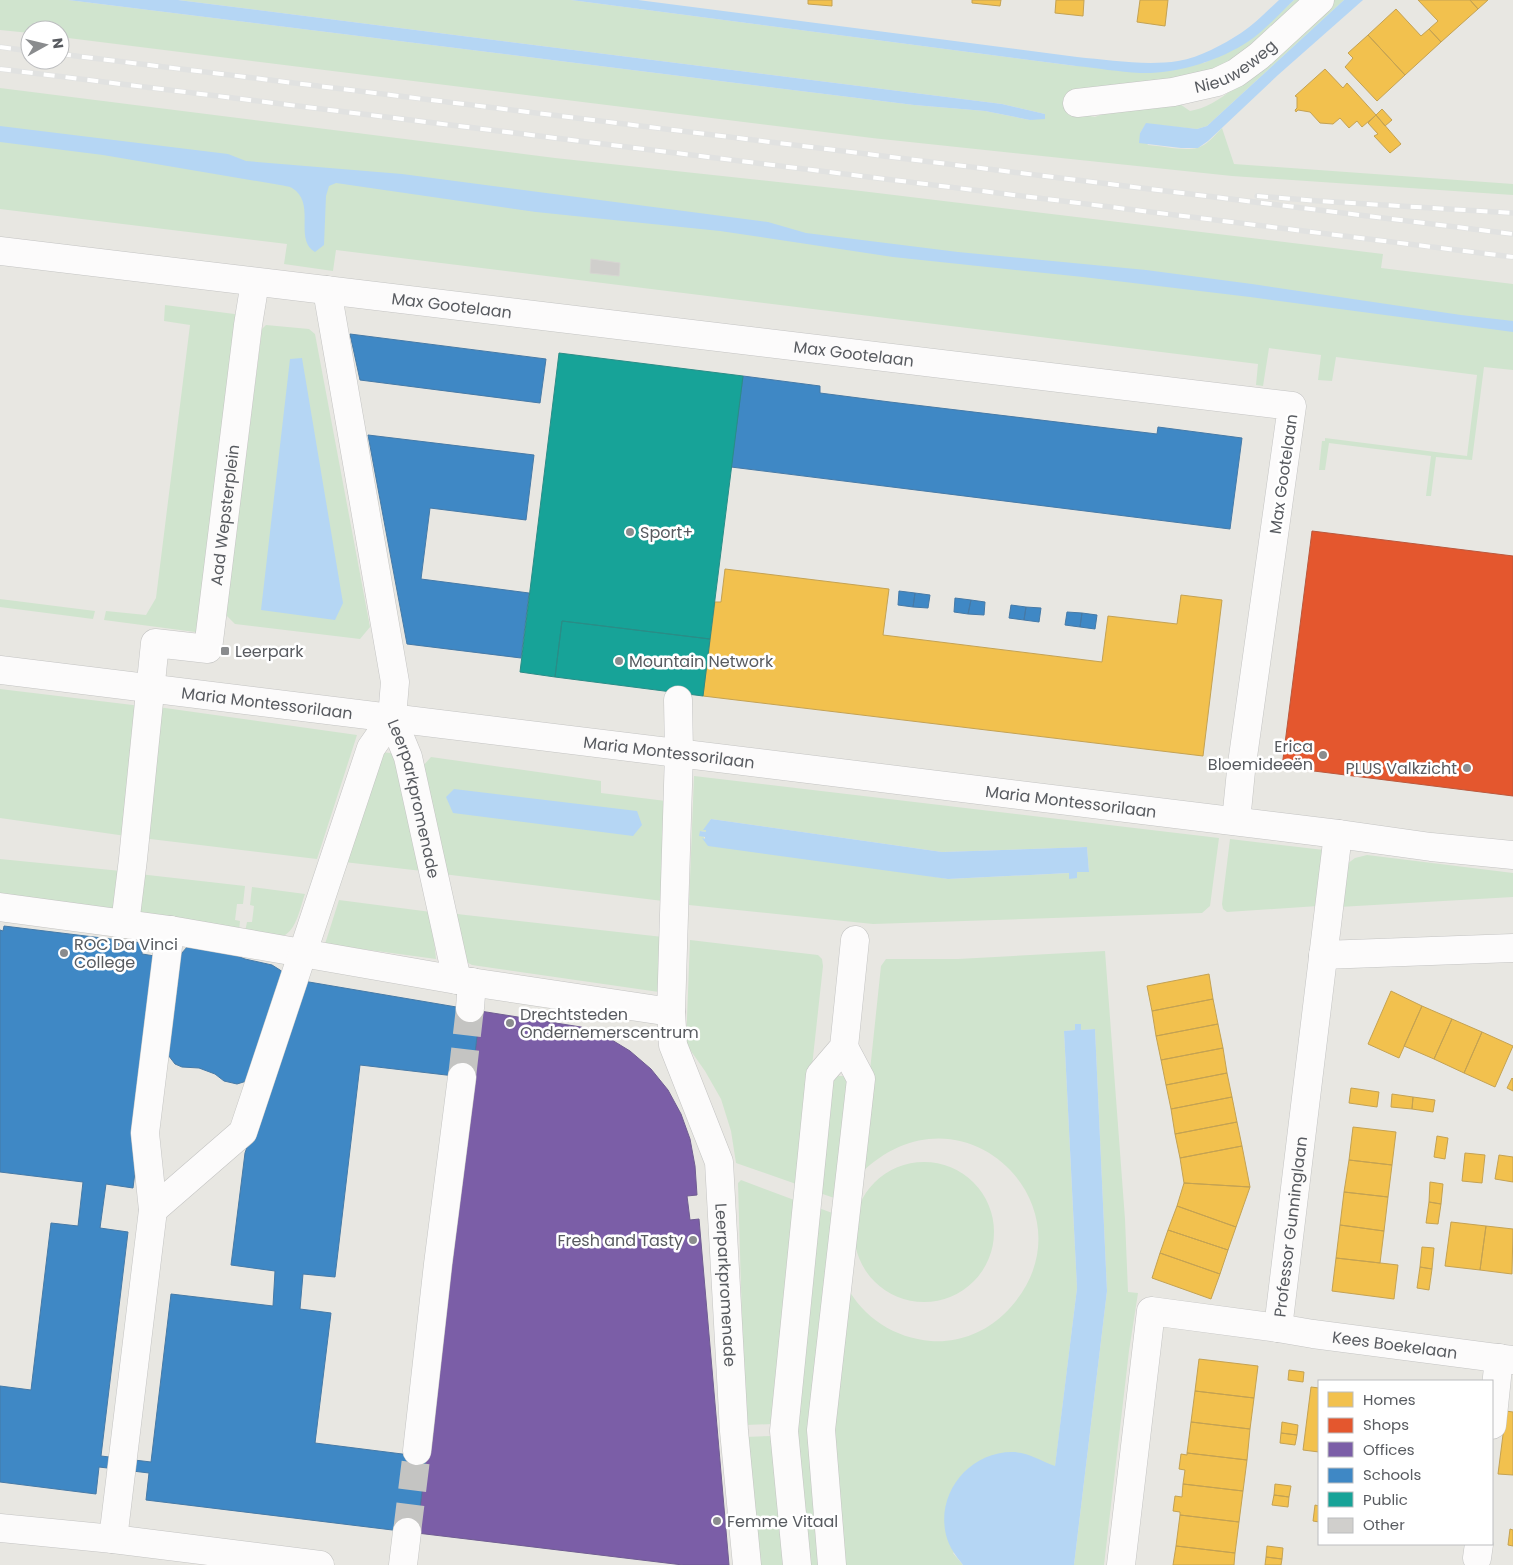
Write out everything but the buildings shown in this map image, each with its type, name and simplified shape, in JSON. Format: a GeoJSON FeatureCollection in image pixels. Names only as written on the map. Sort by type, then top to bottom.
{"type":"FeatureCollection","features":[{"type":"Feature","properties":{"kind":"street","name":"Nieuweweg"},"geometry":{"type":"LineString","coordinates":[[1077,103],[1173,92],[1217,82],[1236,73],[1260,56],[1320,0]]}},
{"type":"Feature","properties":{"kind":"street","name":"Max Gootelaan"},"geometry":{"type":"LineString","coordinates":[[0,251],[1292,406],[1236,821]]}},
{"type":"Feature","properties":{"kind":"street","name":"Aad Wepsterplein"},"geometry":{"type":"LineString","coordinates":[[150,689],[155,643],[208,649],[248,324],[256,282]]}},
{"type":"Feature","properties":{"kind":"street"},"geometry":{"type":"LineString","coordinates":[[327,290],[395,682],[392,718]]}},
{"type":"Feature","properties":{"kind":"street","name":"Maria Montessorilaan"},"geometry":{"type":"LineString","coordinates":[[0,670],[1513,856]]}},
{"type":"Feature","properties":{"kind":"street"},"geometry":{"type":"LineString","coordinates":[[125,924],[150,689]]}},
{"type":"Feature","properties":{"kind":"street","name":"Leerparkpromenade"},"geometry":{"type":"LineString","coordinates":[[678,700],[679,753],[671,1012],[673,1046],[719,1162],[734,1432],[747,1565]]}},
{"type":"Feature","properties":{"kind":"street","name":"Leerparkpromenade"},"geometry":{"type":"LineString","coordinates":[[153,1210],[242,1132],[371,748],[392,718]]}},
{"type":"Feature","properties":{"kind":"street","name":"Leerparkpromenade"},"geometry":{"type":"LineString","coordinates":[[392,718],[408,757],[466,990]]}},
{"type":"Feature","properties":{"kind":"street","name":"Professor Gunninglaan"},"geometry":{"type":"LineString","coordinates":[[1121,1565],[1151,1311],[1278,1328],[1338,834]]}},
{"type":"Feature","properties":{"kind":"street"},"geometry":{"type":"LineString","coordinates":[[0,907],[170,930],[302,954],[466,990],[671,1012]]}},
{"type":"Feature","properties":{"kind":"street"},"geometry":{"type":"LineString","coordinates":[[113,1539],[153,1210],[145,1133],[170,930]]}},
{"type":"Feature","properties":{"kind":"street"},"geometry":{"type":"LineString","coordinates":[[832,1565],[821,1430],[860,1079],[844,1047],[855,940]]}},
{"type":"Feature","properties":{"kind":"street"},"geometry":{"type":"LineString","coordinates":[[1323,955],[1513,948]]}},
{"type":"Feature","properties":{"kind":"street"},"geometry":{"type":"LineString","coordinates":[[797,1565],[784,1431],[820,1075],[844,1047]]}},
{"type":"Feature","properties":{"kind":"street"},"geometry":{"type":"LineString","coordinates":[[417,1451],[462,1077]]}},
{"type":"Feature","properties":{"kind":"street"},"geometry":{"type":"LineString","coordinates":[[808,1195],[846,1208]]}},
{"type":"Feature","properties":{"kind":"street","name":"Kees Boekelaan"},"geometry":{"type":"LineString","coordinates":[[1278,1328],[1506,1359]]}},
{"type":"Feature","properties":{"kind":"street"},"geometry":{"type":"LineString","coordinates":[[1493,1420],[1506,1359]]}},
{"type":"Feature","properties":{"kind":"street"},"geometry":{"type":"LineString","coordinates":[[0,1528],[113,1539],[320,1565]]}},
{"type":"Feature","properties":{"kind":"street"},"geometry":{"type":"LineString","coordinates":[[402,1565],[407,1532]]}},
{"type":"Feature","properties":{"kind":"green space"},"geometry":{"type":"Polygon","coordinates":[[[0,0],[68,0],[914,105],[985,111],[1030,120],[1045,114],[1002,104],[178,0],[571,0],[1076,66],[1204,63],[1250,40],[1294,0],[1309,0],[1231,65],[1068,111],[1095,117],[1112,110],[1174,100],[1190,111],[1213,103],[1235,88],[1331,0],[1344,0],[1207,126],[1197,129],[1146,124],[1140,133],[1148,145],[1179,149],[1197,148],[1207,143],[1222,128],[1234,164],[1513,184],[1513,195],[1232,176],[872,138],[70,38],[70,20],[20,20],[20,32],[0,30],[0,0]]]}},
{"type":"Feature","properties":{"kind":"green space"},"geometry":{"type":"Polygon","coordinates":[[[0,88],[555,158],[861,191],[1383,254],[1381,268],[1513,284],[1513,370],[1484,367],[1472,460],[1436,457],[1431,496],[1426,496],[1431,456],[1329,443],[1325,470],[1319,470],[1322,441],[1325,441],[1325,438],[1467,456],[1477,375],[1336,357],[1332,381],[1318,380],[1321,355],[1269,348],[1263,386],[1256,385],[1258,364],[336,250],[333,271],[284,264],[287,244],[0,209],[0,88]]]}},
{"type":"Feature","properties":{"kind":"green space"},"geometry":{"type":"Polygon","coordinates":[[[165,305],[242,315],[203,633],[104,620],[106,611],[146,615],[156,598],[190,325],[164,321],[165,305]]]}},
{"type":"Feature","properties":{"kind":"green space"},"geometry":{"type":"Polygon","coordinates":[[[266,325],[309,329],[315,334],[370,627],[360,639],[235,624],[226,615],[262,329],[266,325]]]}},
{"type":"Feature","properties":{"kind":"green space"},"geometry":{"type":"Polygon","coordinates":[[[0,599],[95,611],[93,619],[0,607],[0,599]]]}},
{"type":"Feature","properties":{"kind":"green space"},"geometry":{"type":"Polygon","coordinates":[[[0,689],[141,706],[126,836],[0,818],[0,689]]]}},
{"type":"Feature","properties":{"kind":"green space"},"geometry":{"type":"Polygon","coordinates":[[[158,707],[357,735],[317,859],[142,838],[158,707]]]}},
{"type":"Feature","properties":{"kind":"green space"},"geometry":{"type":"Polygon","coordinates":[[[381,752],[399,754],[422,871],[344,862],[381,752]]]}},
{"type":"Feature","properties":{"kind":"green space"},"geometry":{"type":"Polygon","coordinates":[[[431,757],[601,781],[601,793],[666,801],[663,901],[443,874],[422,767],[431,757]]]}},
{"type":"Feature","properties":{"kind":"green space"},"geometry":{"type":"Polygon","coordinates":[[[694,776],[1219,838],[1210,906],[1202,913],[873,924],[689,905],[694,776]],[[711,819],[704,830],[707,830],[706,832],[700,831],[705,839],[703,839],[948,879],[1070,873],[1069,879],[1076,872],[1089,872],[1087,847],[942,852],[711,819]]]}},
{"type":"Feature","properties":{"kind":"green space"},"geometry":{"type":"Polygon","coordinates":[[[1230,839],[1324,850],[1318,906],[1227,912],[1223,909],[1230,839]]]}},
{"type":"Feature","properties":{"kind":"green space"},"geometry":{"type":"Polygon","coordinates":[[[1367,855],[1513,873],[1513,897],[1339,907],[1347,864],[1355,858],[1367,855]]]}},
{"type":"Feature","properties":{"kind":"green space"},"geometry":{"type":"Polygon","coordinates":[[[0,859],[121,871],[116,911],[0,896],[0,859]]]}},
{"type":"Feature","properties":{"kind":"green space"},"geometry":{"type":"Polygon","coordinates":[[[139,874],[245,886],[243,904],[237,904],[235,920],[240,921],[239,931],[139,914],[139,874]]]}},
{"type":"Feature","properties":{"kind":"green space"},"geometry":{"type":"Polygon","coordinates":[[[252,887],[305,894],[295,924],[288,933],[283,936],[245,932],[247,922],[252,922],[254,906],[250,905],[252,887]]]}},
{"type":"Feature","properties":{"kind":"green space"},"geometry":{"type":"Polygon","coordinates":[[[339,900],[431,912],[436,959],[325,944],[339,900]]]}},
{"type":"Feature","properties":{"kind":"green space"},"geometry":{"type":"Polygon","coordinates":[[[457,914],[663,937],[659,992],[472,965],[461,959],[457,914]]]}},
{"type":"Feature","properties":{"kind":"green space"},"geometry":{"type":"Polygon","coordinates":[[[690,940],[818,955],[822,959],[823,966],[799,1185],[736,1163],[731,1131],[721,1099],[705,1071],[686,1044],[690,940]]]}},
{"type":"Feature","properties":{"kind":"green space"},"geometry":{"type":"Polygon","coordinates":[[[1105,951],[1125,1219],[1128,1292],[1138,1293],[1129,1351],[1104,1565],[1074,1565],[1107,1291],[1095,1029],[1081,1030],[1081,1024],[1075,1030],[1064,1031],[1077,1288],[1055,1467],[953,1553],[963,1565],[843,1565],[831,1428],[846,1285],[861,1307],[871,1316],[881,1324],[905,1336],[941,1341],[970,1336],[987,1327],[1003,1315],[1030,1277],[1038,1237],[1030,1200],[1009,1169],[978,1147],[941,1139],[900,1147],[859,1175],[881,966],[886,959],[958,959],[1105,951]]]}},
{"type":"Feature","properties":{"kind":"green space"},"geometry":{"type":"Polygon","coordinates":[[[837,1076],[843,1076],[848,1080],[837,1199],[817,1192],[829,1084],[837,1076]]]}},
{"type":"Feature","properties":{"kind":"green space"},"geometry":{"type":"Polygon","coordinates":[[[924,1162],[951,1168],[963,1174],[973,1183],[982,1193],[988,1205],[994,1232],[988,1259],[982,1271],[973,1281],[963,1290],[951,1296],[924,1302],[897,1296],[885,1290],[875,1281],[866,1271],[860,1259],[854,1232],[860,1205],[866,1193],[875,1183],[885,1174],[897,1168],[924,1162]]]}},
{"type":"Feature","properties":{"kind":"green space"},"geometry":{"type":"Polygon","coordinates":[[[741,1180],[797,1201],[773,1424],[745,1425],[738,1183],[741,1180]]]}},
{"type":"Feature","properties":{"kind":"green space"},"geometry":{"type":"Polygon","coordinates":[[[816,1207],[835,1214],[824,1565],[804,1565],[792,1433],[816,1207]]]}},
{"type":"Feature","properties":{"kind":"green space"},"geometry":{"type":"Polygon","coordinates":[[[771,1436],[785,1565],[754,1565],[745,1437],[771,1436]]]}},
{"type":"Feature","properties":{"kind":"water"},"geometry":{"type":"Polygon","coordinates":[[[68,0],[178,0],[1002,104],[1045,114],[1045,119],[1030,120],[985,111],[914,105],[68,0]]]}},
{"type":"Feature","properties":{"kind":"water"},"geometry":{"type":"Polygon","coordinates":[[[571,0],[638,0],[1077,57],[1153,63],[1187,59],[1211,50],[1256,22],[1279,0],[1294,0],[1255,37],[1225,55],[1183,69],[1140,73],[571,0]]]}},
{"type":"Feature","properties":{"kind":"water"},"geometry":{"type":"Polygon","coordinates":[[[1344,0],[1363,0],[1198,148],[1139,143],[1140,133],[1146,123],[1197,129],[1207,126],[1344,0]]]}},
{"type":"Feature","properties":{"kind":"water"},"geometry":{"type":"Polygon","coordinates":[[[0,126],[228,154],[246,161],[402,174],[768,222],[806,233],[958,252],[1146,270],[1252,284],[1513,321],[1513,332],[1250,297],[893,257],[720,231],[536,212],[336,183],[329,186],[326,196],[324,245],[315,252],[309,246],[306,239],[303,202],[291,187],[103,155],[0,142],[0,126]]]}},
{"type":"Feature","properties":{"kind":"water"},"geometry":{"type":"Polygon","coordinates":[[[302,358],[343,603],[335,620],[261,610],[290,359],[302,358]]]}},
{"type":"Feature","properties":{"kind":"water"},"geometry":{"type":"Polygon","coordinates":[[[454,789],[637,811],[642,825],[633,836],[453,813],[446,797],[454,789]]]}},
{"type":"Feature","properties":{"kind":"water"},"geometry":{"type":"Polygon","coordinates":[[[711,819],[942,852],[1087,847],[1089,872],[1077,872],[1077,878],[1069,879],[1069,873],[948,879],[708,846],[702,838],[705,839],[705,837],[699,836],[700,831],[706,832],[706,830],[703,830],[711,819]]]}},
{"type":"Feature","properties":{"kind":"water"},"geometry":{"type":"Polygon","coordinates":[[[1075,1024],[1081,1024],[1081,1030],[1095,1029],[1107,1291],[1074,1565],[963,1565],[949,1543],[944,1519],[946,1504],[951,1490],[959,1478],[982,1459],[996,1454],[1012,1452],[1024,1453],[1055,1466],[1077,1288],[1064,1031],[1075,1030],[1075,1024]]]}},
{"type":"Feature","properties":{"kind":"tunnel"},"geometry":{"type":"LineString","coordinates":[[462,1077],[470,1008]]}},
{"type":"Feature","properties":{"kind":"tunnel"},"geometry":{"type":"LineString","coordinates":[[407,1532],[417,1451]]}},
{"type":"Feature","properties":{"kind":"railway"},"geometry":{"type":"LineString","coordinates":[[0,47],[20,50]]}},
{"type":"Feature","properties":{"kind":"railway"},"geometry":{"type":"LineString","coordinates":[[70,55],[1513,234]]}},
{"type":"Feature","properties":{"kind":"railway"},"geometry":{"type":"LineString","coordinates":[[0,69],[1513,257]]}},
{"type":"Feature","properties":{"kind":"railway"},"geometry":{"type":"LineString","coordinates":[[1257,196],[1513,213]]}},
{"type":"Feature","properties":{"kind":"place","name":"Sport+"},"geometry":{"type":"Point","coordinates":[630,532]}},
{"type":"Feature","properties":{"kind":"place","name":"Leerpark"},"geometry":{"type":"Point","coordinates":[225,651]}},
{"type":"Feature","properties":{"kind":"place","name":"Mountain Network"},"geometry":{"type":"Point","coordinates":[619,661]}},
{"type":"Feature","properties":{"kind":"place","name":"Erica Bloemideeën"},"geometry":{"type":"Point","coordinates":[1323,755]}},
{"type":"Feature","properties":{"kind":"place","name":"PLUS Valkzicht"},"geometry":{"type":"Point","coordinates":[1467,768]}},
{"type":"Feature","properties":{"kind":"place","name":"ROC Da Vinci College"},"geometry":{"type":"Point","coordinates":[64,953]}},
{"type":"Feature","properties":{"kind":"place","name":"Drechtsteden Ondernemerscentrum"},"geometry":{"type":"Point","coordinates":[510,1023]}},
{"type":"Feature","properties":{"kind":"place","name":"Fresh and Tasty"},"geometry":{"type":"Point","coordinates":[693,1240]}},
{"type":"Feature","properties":{"kind":"place","name":"Femme Vitaal"},"geometry":{"type":"Point","coordinates":[717,1521]}}]}
